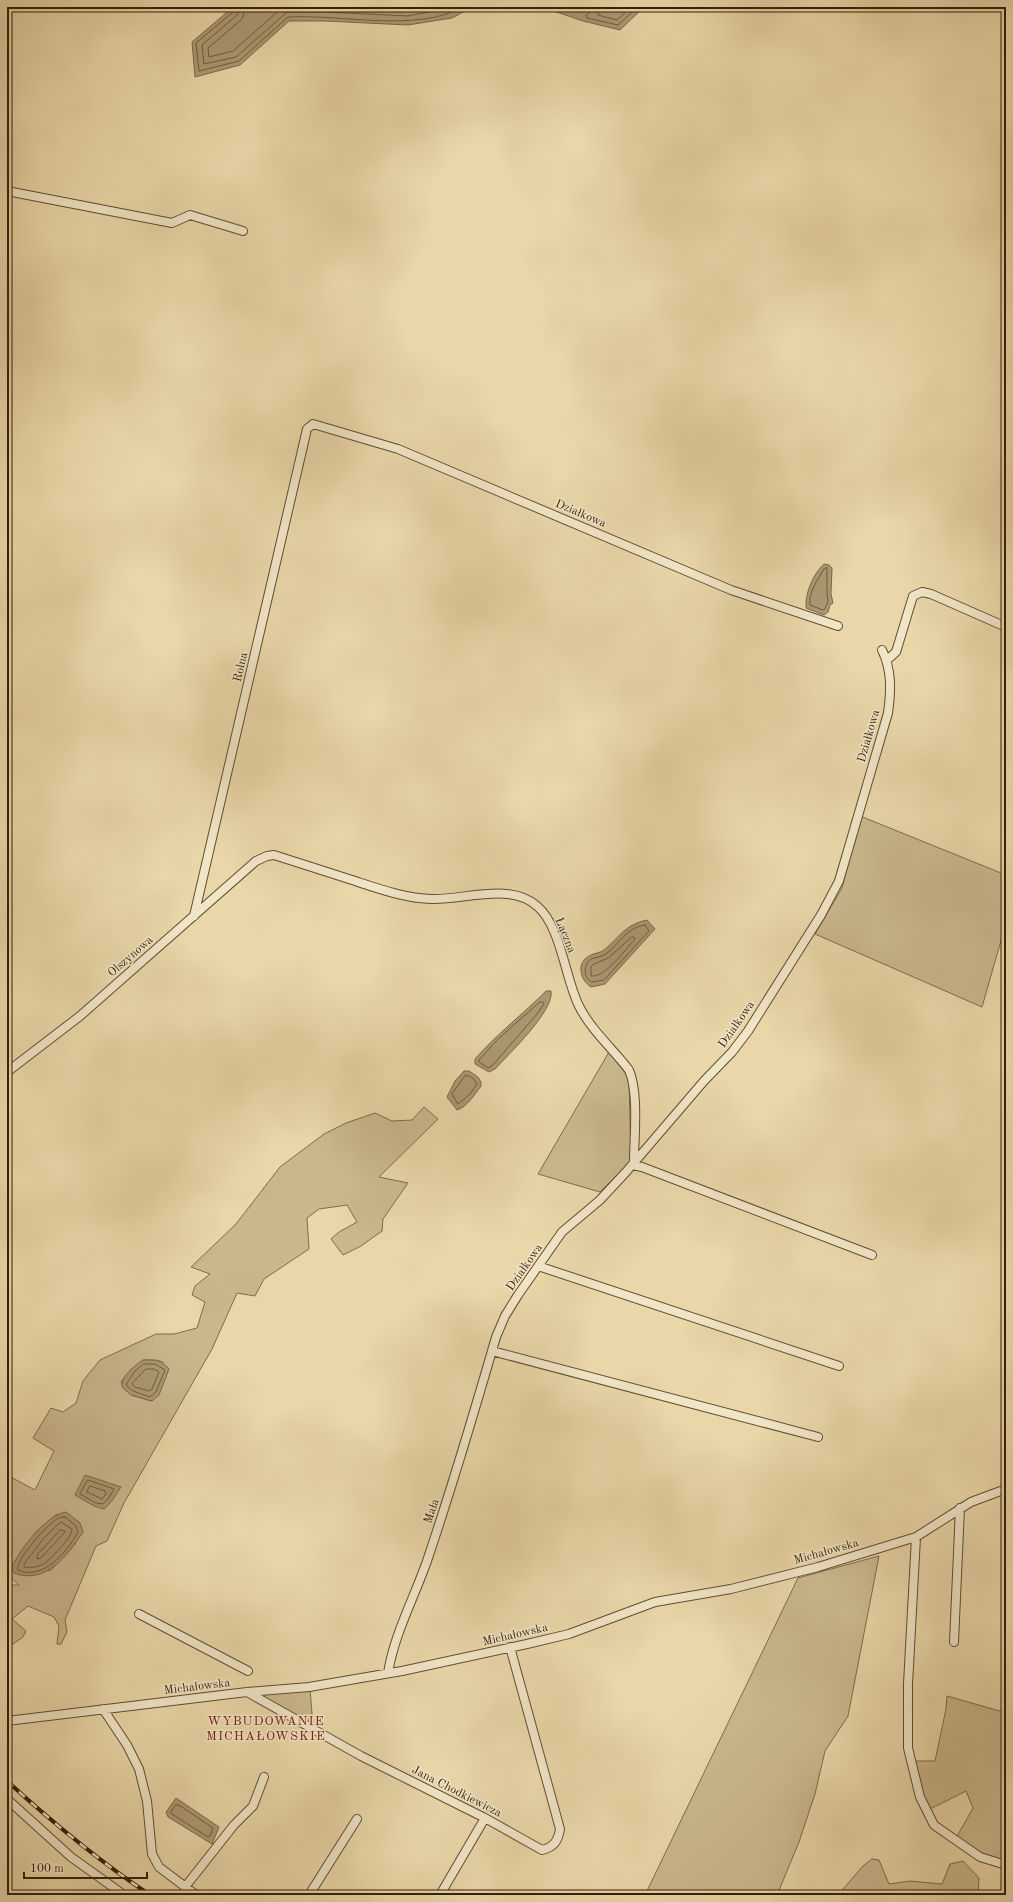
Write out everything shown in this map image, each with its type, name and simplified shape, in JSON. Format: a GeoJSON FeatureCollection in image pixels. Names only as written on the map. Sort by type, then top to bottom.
{"type":"FeatureCollection","features":[{"type":"Feature","properties":{"kind":"street"},"geometry":{"type":"LineString","coordinates":[[7,191],[172,223],[190,215],[243,231]]}},
{"type":"Feature","properties":{"kind":"street","name":"Działkowa"},"geometry":{"type":"LineString","coordinates":[[313,424],[398,449],[731,590],[838,626]]}},
{"type":"Feature","properties":{"kind":"street","name":"Rolna"},"geometry":{"type":"LineString","coordinates":[[194,916],[307,429],[313,424]]}},
{"type":"Feature","properties":{"kind":"street"},"geometry":{"type":"LineString","coordinates":[[887,660],[896,652],[913,596],[922,592],[930,594],[1006,627]]}},
{"type":"Feature","properties":{"kind":"street","name":"Działkowa"},"geometry":{"type":"LineString","coordinates":[[492,1352],[505,1316],[562,1232],[602,1197],[633,1164],[704,1081],[732,1052],[748,1031],[830,898],[838,881],[888,713],[891,691],[887,660],[882,650]]}},
{"type":"Feature","properties":{"kind":"street","name":"Łączna"},"geometry":{"type":"LineString","coordinates":[[267,856],[274,855],[402,896],[433,899],[503,893],[524,898],[538,906],[548,920],[564,959],[569,985],[579,1008],[624,1064],[633,1078],[633,1164]]}},
{"type":"Feature","properties":{"kind":"street","name":"Olszynowa"},"geometry":{"type":"LineString","coordinates":[[7,1072],[69,1025],[256,860],[267,856]]}},
{"type":"Feature","properties":{"kind":"street"},"geometry":{"type":"LineString","coordinates":[[633,1164],[872,1255]]}},
{"type":"Feature","properties":{"kind":"street"},"geometry":{"type":"LineString","coordinates":[[538,1266],[839,1366]]}},
{"type":"Feature","properties":{"kind":"street"},"geometry":{"type":"LineString","coordinates":[[492,1352],[818,1437]]}},
{"type":"Feature","properties":{"kind":"street","name":"Mała"},"geometry":{"type":"LineString","coordinates":[[388,1673],[391,1652],[418,1586],[454,1480],[492,1352]]}},
{"type":"Feature","properties":{"kind":"street","name":"Michałowska"},"geometry":{"type":"LineString","coordinates":[[7,1721],[247,1692],[309,1687],[388,1673],[569,1634],[654,1602],[731,1589],[807,1570],[916,1537],[960,1508],[1006,1489]]}},
{"type":"Feature","properties":{"kind":"street"},"geometry":{"type":"LineString","coordinates":[[954,1642],[960,1508]]}},
{"type":"Feature","properties":{"kind":"street"},"geometry":{"type":"LineString","coordinates":[[916,1537],[908,1684],[908,1748],[920,1797],[934,1825],[980,1857],[1006,1865]]}},
{"type":"Feature","properties":{"kind":"street"},"geometry":{"type":"LineString","coordinates":[[139,1614],[248,1671]]}},
{"type":"Feature","properties":{"kind":"street","name":"Jana Chodkiewicza"},"geometry":{"type":"LineString","coordinates":[[247,1692],[361,1756],[485,1818],[542,1850],[549,1848],[558,1840],[560,1829],[510,1647]]}},
{"type":"Feature","properties":{"kind":"street"},"geometry":{"type":"LineString","coordinates":[[103,1709],[127,1745],[139,1769],[147,1801],[152,1854],[159,1867],[196,1895]]}},
{"type":"Feature","properties":{"kind":"street"},"geometry":{"type":"LineString","coordinates":[[185,1887],[234,1825],[253,1806],[264,1777]]}},
{"type":"Feature","properties":{"kind":"street"},"geometry":{"type":"LineString","coordinates":[[7,1799],[71,1856],[124,1895]]}},
{"type":"Feature","properties":{"kind":"street"},"geometry":{"type":"LineString","coordinates":[[440,1895],[485,1818]]}},
{"type":"Feature","properties":{"kind":"street"},"geometry":{"type":"LineString","coordinates":[[308,1895],[356,1819]]}},
{"type":"Feature","properties":{"kind":"shaded area"},"geometry":{"type":"Polygon","coordinates":[[[860,816],[1006,875],[1006,923],[982,1007],[815,934],[842,888],[860,816]]]}},
{"type":"Feature","properties":{"kind":"shaded area"},"geometry":{"type":"Polygon","coordinates":[[[609,1052],[629,1078],[631,1161],[600,1192],[538,1174],[609,1052]]]}},
{"type":"Feature","properties":{"kind":"shaded area"},"geometry":{"type":"Polygon","coordinates":[[[424,1107],[438,1119],[379,1177],[408,1183],[383,1219],[382,1231],[361,1246],[343,1255],[331,1239],[339,1232],[357,1222],[347,1205],[319,1209],[307,1218],[309,1249],[264,1279],[255,1296],[237,1293],[212,1349],[124,1503],[107,1541],[96,1546],[65,1620],[67,1632],[61,1644],[57,1644],[59,1626],[54,1617],[28,1606],[12,1619],[26,1631],[23,1637],[7,1648],[7,1585],[19,1585],[7,1574],[7,1475],[35,1490],[54,1451],[33,1438],[51,1408],[63,1412],[76,1403],[83,1381],[100,1360],[156,1334],[174,1334],[197,1328],[205,1302],[192,1295],[195,1286],[210,1274],[191,1267],[236,1224],[280,1167],[324,1134],[346,1123],[375,1113],[392,1121],[412,1120],[424,1107]],[[143,1360],[131,1370],[121,1382],[131,1395],[151,1401],[163,1362],[156,1360],[143,1360]],[[57,1514],[37,1531],[15,1561],[50,1571],[76,1543],[57,1514]]]}},
{"type":"Feature","properties":{"kind":"shaded area"},"geometry":{"type":"Polygon","coordinates":[[[879,1556],[848,1716],[825,1751],[815,1794],[799,1842],[778,1893],[780,1895],[645,1895],[798,1578],[879,1556]]]}},
{"type":"Feature","properties":{"kind":"shaded area"},"geometry":{"type":"Polygon","coordinates":[[[310,1689],[313,1726],[259,1695],[310,1689]]]}},
{"type":"Feature","properties":{"kind":"shaded area"},"geometry":{"type":"Polygon","coordinates":[[[947,1696],[1003,1712],[1001,1740],[1006,1742],[1006,1863],[980,1855],[956,1838],[973,1808],[966,1791],[930,1809],[923,1794],[915,1761],[935,1761],[946,1709],[947,1696]]]}},
{"type":"Feature","properties":{"kind":"shaded area"},"geometry":{"type":"Polygon","coordinates":[[[872,1859],[879,1860],[889,1884],[910,1881],[942,1884],[950,1864],[963,1861],[979,1878],[978,1895],[838,1895],[863,1866],[872,1859]]]}},
{"type":"Feature","properties":{"kind":"water"},"geometry":{"type":"Polygon","coordinates":[[[233,7],[472,7],[452,18],[408,25],[325,21],[289,21],[240,65],[195,77],[192,42],[233,7]]]}},
{"type":"Feature","properties":{"kind":"water"},"geometry":{"type":"Polygon","coordinates":[[[542,7],[575,7],[586,10],[591,7],[644,7],[620,30],[583,21],[542,7]]]}},
{"type":"Feature","properties":{"kind":"water"},"geometry":{"type":"Polygon","coordinates":[[[824,564],[829,565],[832,568],[831,594],[833,603],[830,605],[828,612],[824,615],[806,608],[806,602],[810,584],[816,573],[824,564]]]}},
{"type":"Feature","properties":{"kind":"water"},"geometry":{"type":"Polygon","coordinates":[[[647,920],[655,929],[605,984],[591,987],[587,984],[581,972],[582,963],[585,959],[604,950],[628,928],[639,922],[647,920]]]}},
{"type":"Feature","properties":{"kind":"water"},"geometry":{"type":"Polygon","coordinates":[[[546,991],[551,991],[546,1009],[529,1032],[495,1069],[489,1072],[475,1064],[475,1059],[483,1050],[546,991]]]}},
{"type":"Feature","properties":{"kind":"water"},"geometry":{"type":"Polygon","coordinates":[[[464,1071],[469,1071],[478,1077],[481,1086],[467,1103],[457,1110],[447,1097],[455,1081],[464,1071]]]}},
{"type":"Feature","properties":{"kind":"water"},"geometry":{"type":"Polygon","coordinates":[[[143,1360],[158,1361],[169,1369],[159,1395],[152,1401],[131,1395],[122,1387],[122,1383],[126,1375],[132,1368],[143,1360]]]}},
{"type":"Feature","properties":{"kind":"water"},"geometry":{"type":"Polygon","coordinates":[[[85,1475],[121,1487],[111,1502],[104,1509],[94,1506],[75,1495],[85,1475]]]}},
{"type":"Feature","properties":{"kind":"water"},"geometry":{"type":"Polygon","coordinates":[[[66,1512],[80,1523],[83,1532],[63,1559],[46,1572],[36,1575],[25,1576],[14,1573],[12,1567],[27,1542],[50,1519],[58,1514],[66,1512]]]}},
{"type":"Feature","properties":{"kind":"water"},"geometry":{"type":"Polygon","coordinates":[[[176,1798],[219,1827],[212,1844],[168,1817],[166,1812],[176,1798]]]}},
{"type":"Feature","properties":{"kind":"railway"},"geometry":{"type":"LineString","coordinates":[[7,1781],[76,1841],[112,1869],[150,1895]]}},
{"type":"Feature","properties":{"kind":"district","name":"WYBUDOWANIE MICHAŁOWSKIE"},"geometry":{"type":"Point","coordinates":[266,1728]}}]}
